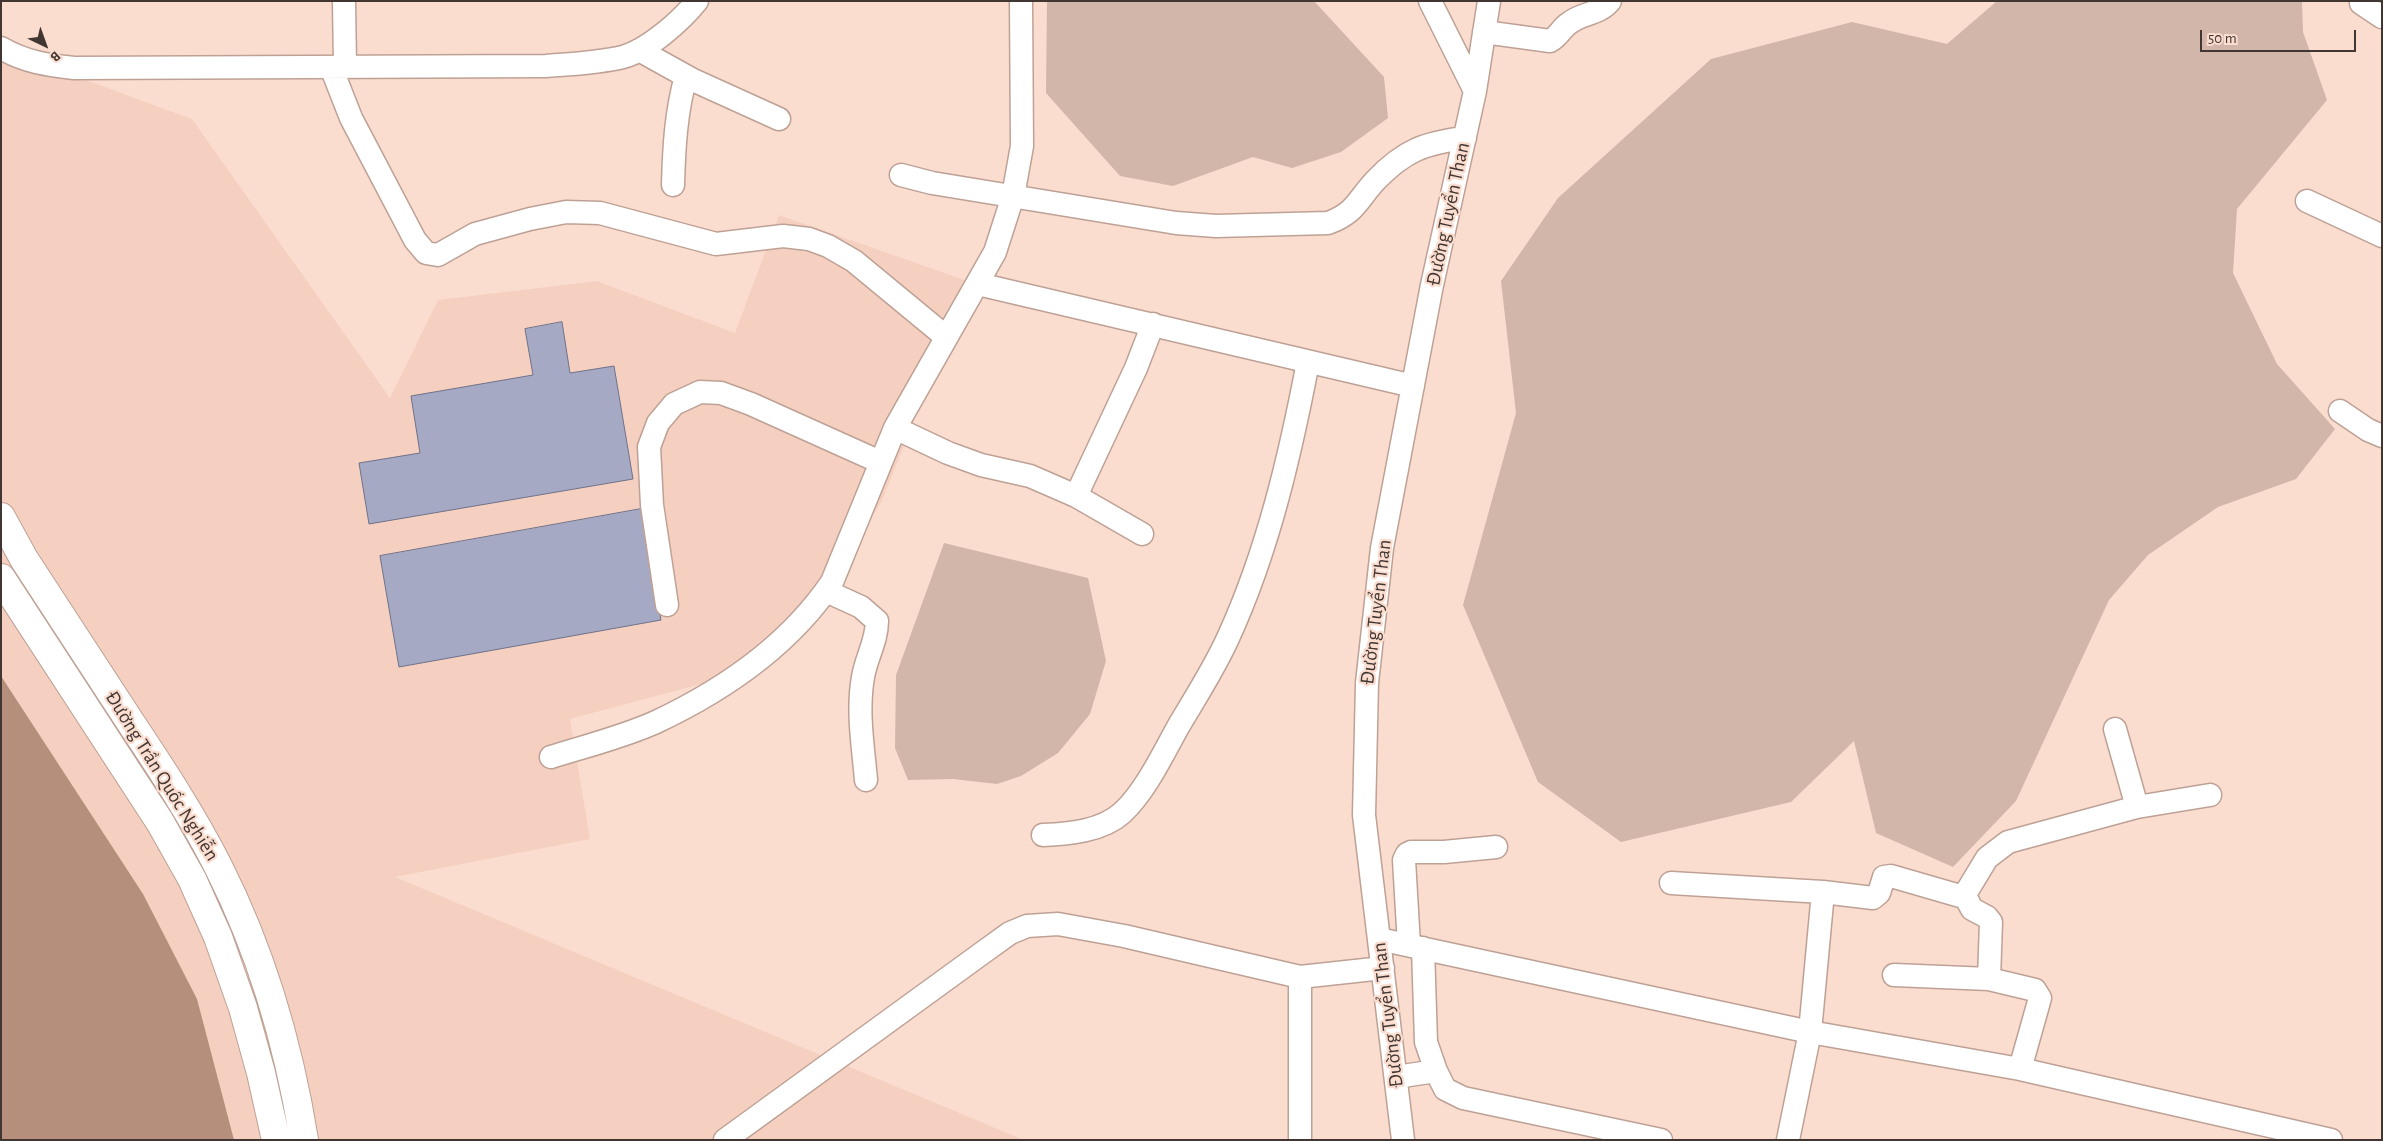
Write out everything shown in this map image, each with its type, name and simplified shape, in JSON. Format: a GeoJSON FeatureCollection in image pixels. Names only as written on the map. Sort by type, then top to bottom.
{"type":"FeatureCollection","features":[{"type":"Feature","properties":{"kind":"main road","name":"Đường Trần Quốc Nghiễn"},"geometry":{"type":"LineString","coordinates":[[1,517],[24,558],[187,809],[218,867],[246,930],[272,1002],[290,1069],[304,1140]]}},
{"type":"Feature","properties":{"kind":"main road","name":"Đường Trần Quốc Nghiễn"},"geometry":{"type":"LineString","coordinates":[[1,578],[160,822],[192,879],[218,937],[243,1008],[261,1073],[276,1140]]}},
{"type":"Feature","properties":{"kind":"street"},"geometry":{"type":"LineString","coordinates":[[344,1],[338,66],[350,118],[416,240],[426,254],[438,255],[476,234],[530,219],[566,212],[600,213],[716,244],[783,236],[809,238],[828,246],[854,261],[946,336]]}},
{"type":"Feature","properties":{"kind":"street"},"geometry":{"type":"LineString","coordinates":[[1,48],[16,57],[34,63],[74,68],[338,66],[487,68],[546,66],[584,63],[625,56],[639,50],[676,24],[697,1]]}},
{"type":"Feature","properties":{"kind":"street"},"geometry":{"type":"LineString","coordinates":[[551,757],[611,739],[656,722],[714,690],[752,664],[796,628],[832,582],[895,428],[995,252],[1013,196],[1022,146],[1021,1]]}},
{"type":"Feature","properties":{"kind":"street"},"geometry":{"type":"LineString","coordinates":[[1430,1],[1475,91]]}},
{"type":"Feature","properties":{"kind":"street","name":"Đường Tuyển Than"},"geometry":{"type":"LineString","coordinates":[[1403,1140],[1396,1077],[1375,970],[1379,939],[1364,815],[1366,683],[1382,548],[1412,386],[1475,91],[1488,1]]}},
{"type":"Feature","properties":{"kind":"street"},"geometry":{"type":"LineString","coordinates":[[1484,32],[1550,41],[1567,24],[1580,16],[1601,11],[1610,1]]}},
{"type":"Feature","properties":{"kind":"street"},"geometry":{"type":"LineString","coordinates":[[2361,3],[2382,17]]}},
{"type":"Feature","properties":{"kind":"street"},"geometry":{"type":"LineString","coordinates":[[639,50],[686,76],[779,119]]}},
{"type":"Feature","properties":{"kind":"street"},"geometry":{"type":"LineString","coordinates":[[673,185],[674,131],[678,105],[686,76]]}},
{"type":"Feature","properties":{"kind":"street"},"geometry":{"type":"LineString","coordinates":[[901,175],[932,183],[1186,224],[1226,226],[1328,223],[1343,218],[1354,208],[1376,180],[1399,160],[1418,147],[1465,138]]}},
{"type":"Feature","properties":{"kind":"street"},"geometry":{"type":"LineString","coordinates":[[2307,200],[2382,236]]}},
{"type":"Feature","properties":{"kind":"street"},"geometry":{"type":"LineString","coordinates":[[978,284],[1412,386]]}},
{"type":"Feature","properties":{"kind":"street"},"geometry":{"type":"LineString","coordinates":[[1076,496],[1136,368],[1153,324]]}},
{"type":"Feature","properties":{"kind":"street"},"geometry":{"type":"LineString","coordinates":[[1043,835],[1063,834],[1086,829],[1106,823],[1121,813],[1134,799],[1158,762],[1223,648],[1250,587],[1271,522],[1295,431],[1308,362]]}},
{"type":"Feature","properties":{"kind":"street"},"geometry":{"type":"LineString","coordinates":[[667,606],[652,505],[649,447],[658,423],[674,404],[700,392],[721,392],[880,462]]}},
{"type":"Feature","properties":{"kind":"street"},"geometry":{"type":"LineString","coordinates":[[2340,411],[2368,430],[2382,436]]}},
{"type":"Feature","properties":{"kind":"street"},"geometry":{"type":"LineString","coordinates":[[895,428],[981,465],[1030,476],[1076,496],[1142,534]]}},
{"type":"Feature","properties":{"kind":"street"},"geometry":{"type":"LineString","coordinates":[[826,591],[861,607],[877,621],[877,631],[863,675],[860,701],[866,780]]}},
{"type":"Feature","properties":{"kind":"street"},"geometry":{"type":"LineString","coordinates":[[2115,729],[2137,807]]}},
{"type":"Feature","properties":{"kind":"street"},"geometry":{"type":"LineString","coordinates":[[1671,883],[1823,892],[1873,898],[1879,894],[1884,877],[1891,876],[1960,896],[1964,894],[1987,858],[2008,842],[2137,807],[2210,795]]}},
{"type":"Feature","properties":{"kind":"street"},"geometry":{"type":"LineString","coordinates":[[1496,847],[1444,852],[1411,852],[1407,854],[1404,860],[1426,1042],[1436,1071],[1445,1089],[1463,1098],[1661,1140]]}},
{"type":"Feature","properties":{"kind":"street"},"geometry":{"type":"LineString","coordinates":[[1788,1140],[1810,1032],[1823,892]]}},
{"type":"Feature","properties":{"kind":"street"},"geometry":{"type":"LineString","coordinates":[[1964,894],[1972,909],[1987,917],[1991,922],[1989,979]]}},
{"type":"Feature","properties":{"kind":"street"},"geometry":{"type":"LineString","coordinates":[[725,1140],[1010,933],[1027,926],[1050,924],[1085,928],[1300,976],[1375,970]]}},
{"type":"Feature","properties":{"kind":"street"},"geometry":{"type":"LineString","coordinates":[[1379,939],[1810,1032],[2020,1069],[2331,1140]]}},
{"type":"Feature","properties":{"kind":"street"},"geometry":{"type":"LineString","coordinates":[[1894,975],[1989,979],[2038,993],[2040,998],[2020,1069]]}},
{"type":"Feature","properties":{"kind":"street"},"geometry":{"type":"LineString","coordinates":[[1300,976],[1300,1140]]}},
{"type":"Feature","properties":{"kind":"street"},"geometry":{"type":"LineString","coordinates":[[1396,1077],[1436,1071]]}},
{"type":"Feature","properties":{"kind":"shaded area"},"geometry":{"type":"Polygon","coordinates":[[[1047,1],[1314,1],[1384,77],[1388,118],[1341,152],[1292,168],[1253,157],[1173,186],[1120,176],[1046,93],[1047,1]]]}},
{"type":"Feature","properties":{"kind":"shaded area"},"geometry":{"type":"Polygon","coordinates":[[[1997,1],[2302,1],[2303,32],[2327,100],[2237,209],[2233,273],[2277,364],[2335,429],[2296,479],[2218,507],[2148,555],[2109,600],[2016,801],[1953,867],[1876,833],[1854,741],[1791,802],[1621,842],[1538,782],[1463,605],[1516,413],[1501,281],[1558,198],[1711,59],[1852,22],[1947,44],[1997,1]]]}},
{"type":"Feature","properties":{"kind":"shaded area"},"geometry":{"type":"Polygon","coordinates":[[[1,49],[192,119],[390,398],[438,300],[597,281],[735,333],[779,215],[982,286],[923,398],[881,503],[814,602],[731,676],[570,719],[590,839],[395,877],[1024,1140],[1,1140],[1,49]]]}},
{"type":"Feature","properties":{"kind":"shaded area"},"geometry":{"type":"Polygon","coordinates":[[[944,543],[1088,578],[1106,661],[1090,714],[1058,753],[1021,776],[997,784],[953,779],[908,780],[895,748],[896,675],[944,543]]]}},
{"type":"Feature","properties":{"kind":"shaded area"},"geometry":{"type":"Polygon","coordinates":[[[1,676],[143,894],[197,999],[234,1140],[1,1140],[1,676]]]}},
{"type":"Feature","properties":{"kind":"building"},"geometry":{"type":"Polygon","coordinates":[[[562,322],[570,373],[614,366],[633,479],[369,524],[359,463],[420,453],[411,396],[533,375],[525,329],[562,322]]]}},
{"type":"Feature","properties":{"kind":"building"},"geometry":{"type":"Polygon","coordinates":[[[641,509],[661,620],[399,667],[380,556],[641,509]]]}}]}
